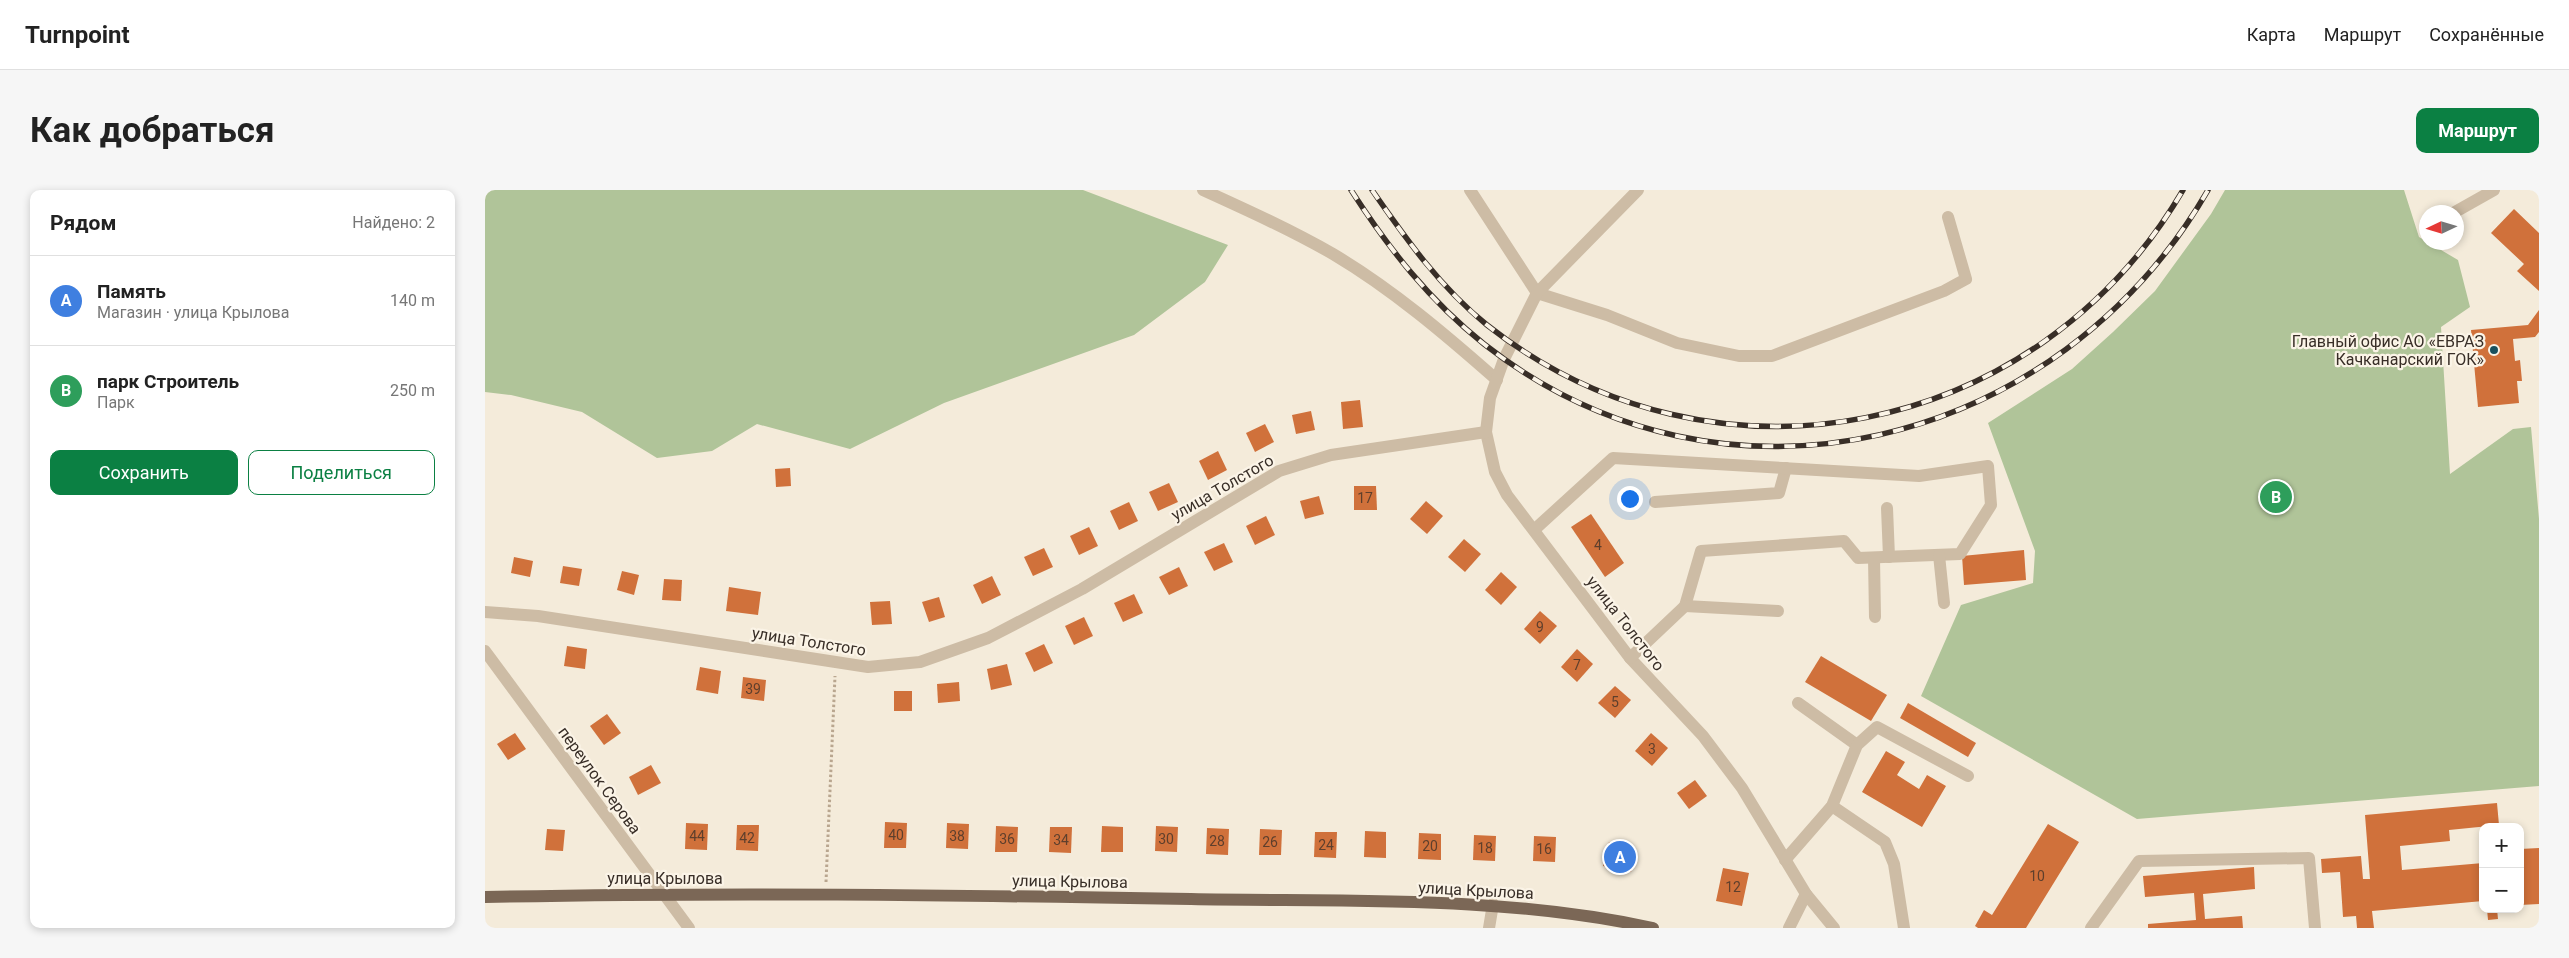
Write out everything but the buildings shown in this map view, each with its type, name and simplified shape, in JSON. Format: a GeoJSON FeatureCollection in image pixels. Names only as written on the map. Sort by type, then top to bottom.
{"type":"FeatureCollection","features":[{"type":"Feature","properties":{"kind":"main road","name":"улица Крылова"},"geometry":{"type":"LineString","coordinates":[[485,897],[663,893],[1493,904],[1598,916],[1653,928]]}},
{"type":"Feature","properties":{"kind":"street"},"geometry":{"type":"LineString","coordinates":[[1203,190],[1271,221],[1335,256],[1441,330],[1497,380]]}},
{"type":"Feature","properties":{"kind":"street"},"geometry":{"type":"LineString","coordinates":[[1470,190],[1537,293],[1607,315],[1677,343],[1739,356],[1772,356],[1935,295],[1966,280],[1948,217]]}},
{"type":"Feature","properties":{"kind":"street"},"geometry":{"type":"LineString","coordinates":[[1486,432],[1490,398],[1504,359],[1537,293],[1638,190]]}},
{"type":"Feature","properties":{"kind":"street"},"geometry":{"type":"LineString","coordinates":[[2464,207],[2494,190]]}},
{"type":"Feature","properties":{"kind":"street","name":"улица Толстого"},"geometry":{"type":"LineString","coordinates":[[485,612],[539,616],[867,667],[920,662],[987,638],[1081,589],[1253,485],[1279,472],[1304,462],[1415,441],[1486,432],[1495,472],[1507,495],[1630,658],[1703,736],[1742,788],[1806,894],[1834,928]]}},
{"type":"Feature","properties":{"kind":"street"},"geometry":{"type":"LineString","coordinates":[[1534,530],[1613,458],[1698,461],[1919,476],[1987,466],[1991,505],[1961,554],[1858,558],[1844,541],[1701,551],[1685,606],[1630,658]]}},
{"type":"Feature","properties":{"kind":"street"},"geometry":{"type":"LineString","coordinates":[[1655,502],[1779,494],[1786,468]]}},
{"type":"Feature","properties":{"kind":"street"},"geometry":{"type":"LineString","coordinates":[[1887,508],[1889,557]]}},
{"type":"Feature","properties":{"kind":"street"},"geometry":{"type":"LineString","coordinates":[[1939,555],[1943,603]]}},
{"type":"Feature","properties":{"kind":"street"},"geometry":{"type":"LineString","coordinates":[[1875,558],[1875,617]]}},
{"type":"Feature","properties":{"kind":"street"},"geometry":{"type":"LineString","coordinates":[[1685,606],[1778,611]]}},
{"type":"Feature","properties":{"kind":"street","name":"переулок Серова"},"geometry":{"type":"LineString","coordinates":[[485,651],[689,928]]}},
{"type":"Feature","properties":{"kind":"street"},"geometry":{"type":"LineString","coordinates":[[1798,703],[1857,745]]}},
{"type":"Feature","properties":{"kind":"street"},"geometry":{"type":"LineString","coordinates":[[1785,860],[1832,806],[1857,745],[1877,727],[1968,776]]}},
{"type":"Feature","properties":{"kind":"street"},"geometry":{"type":"LineString","coordinates":[[1832,806],[1885,842],[1894,864],[1904,928]]}},
{"type":"Feature","properties":{"kind":"street"},"geometry":{"type":"LineString","coordinates":[[2091,928],[2139,861],[2309,858],[2315,928]]}},
{"type":"Feature","properties":{"kind":"street"},"geometry":{"type":"LineString","coordinates":[[1789,928],[1806,894]]}},
{"type":"Feature","properties":{"kind":"street"},"geometry":{"type":"LineString","coordinates":[[1489,928],[1493,904]]}},
{"type":"Feature","properties":{"kind":"path"},"geometry":{"type":"LineString","coordinates":[[826,895],[836,661]]}},
{"type":"Feature","properties":{"kind":"green space"},"geometry":{"type":"Polygon","coordinates":[[[485,190],[1083,190],[1228,245],[1205,282],[1134,335],[944,403],[850,449],[757,424],[712,451],[657,458],[582,412],[511,395],[485,392],[485,190]]]}},
{"type":"Feature","properties":{"kind":"green space"},"geometry":{"type":"Polygon","coordinates":[[[2225,190],[2404,190],[2419,237],[2419,250],[2441,250],[2458,260],[2470,307],[2441,327],[2450,474],[2513,429],[2531,427],[2539,519],[2539,786],[2137,819],[1921,696],[1961,605],[2033,583],[2035,551],[1988,423],[2072,369],[2113,332],[2155,291],[2211,214],[2225,190]]]}},
{"type":"Feature","properties":{"kind":"railway"},"geometry":{"type":"LineString","coordinates":[[1351,190],[1395,253],[1445,310],[1484,344],[1578,402],[1677,436],[1779,446],[1880,435],[1977,402],[2066,349],[2144,278],[2208,190]]}},
{"type":"Feature","properties":{"kind":"railway"},"geometry":{"type":"LineString","coordinates":[[1372,190],[1425,262],[1470,310],[1487,325],[1576,381],[1671,414],[1769,426],[1866,418],[1959,389],[2045,341],[2121,274],[2183,190]]}},
{"type":"Feature","properties":{"kind":"place","name":"Главный офис АО «ЕВРАЗ Качканарский ГОК»"},"geometry":{"type":"Point","coordinates":[2494,350]}},
{"type":"Feature","properties":{"kind":"place","name":"парк Строитель"},"geometry":{"type":"Point","coordinates":[2276,497]}},
{"type":"Feature","properties":{"kind":"place","name":"Память"},"geometry":{"type":"Point","coordinates":[1620,857]}}]}
